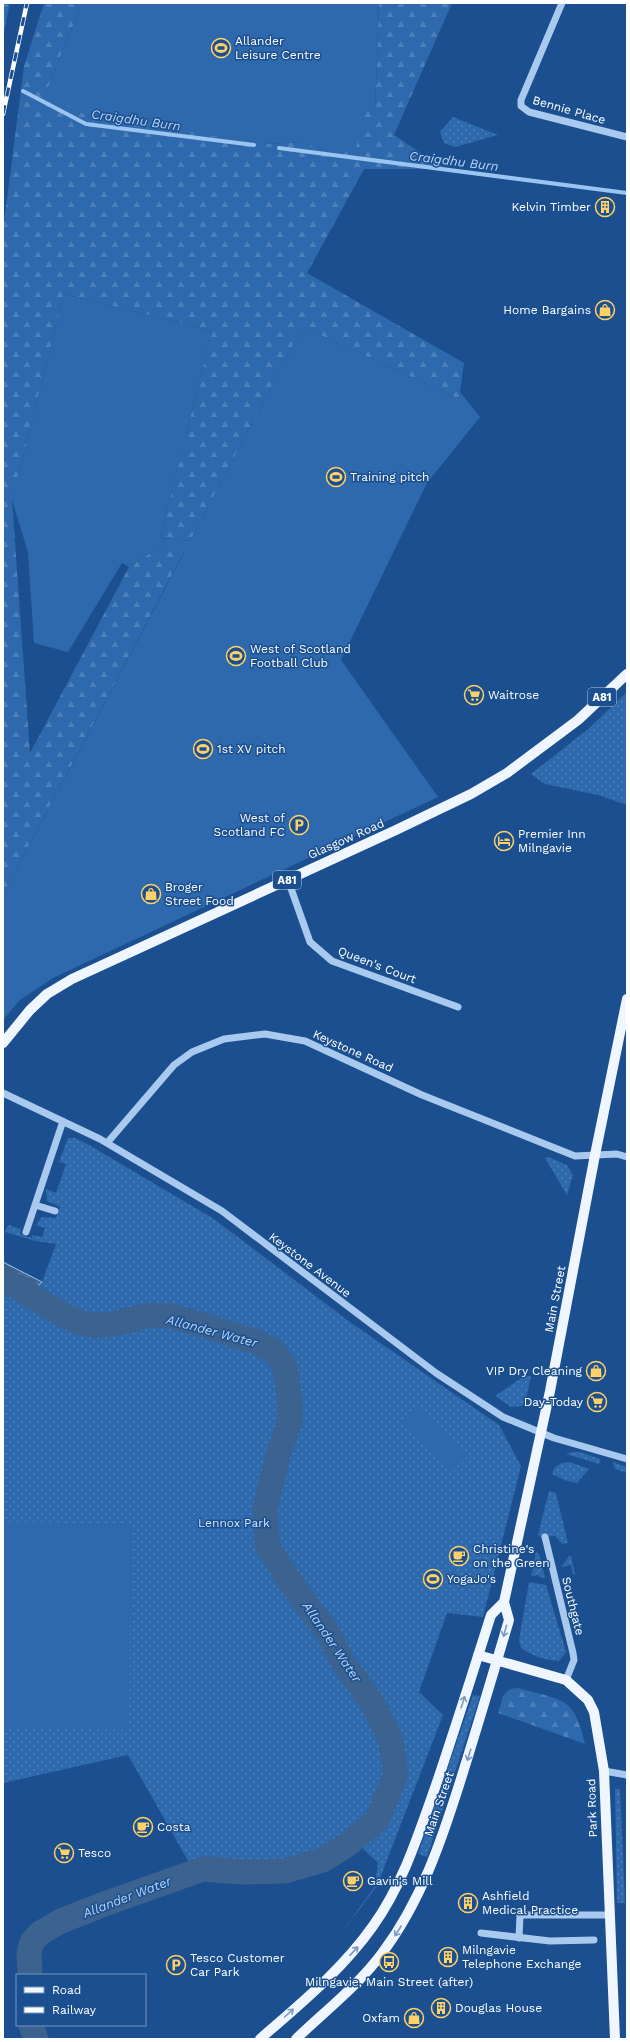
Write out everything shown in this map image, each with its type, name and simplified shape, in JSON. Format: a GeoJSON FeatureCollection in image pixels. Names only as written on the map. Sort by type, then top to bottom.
{"type":"FeatureCollection","features":[{"type":"Feature","properties":{"kind":"main road","name":"Glasgow Road"},"geometry":{"type":"LineString","coordinates":[[3,1043],[30,1010],[47,994],[72,979],[396,830],[471,794],[507,773],[578,720],[627,674]]}},
{"type":"Feature","properties":{"kind":"main road","name":"Main Street"},"geometry":{"type":"LineString","coordinates":[[296,2039],[346,1992],[383,1952],[417,1897],[449,1816],[509,1620],[504,1602],[550,1391],[595,1155],[627,999]]}},
{"type":"Feature","properties":{"kind":"main road","name":"Main Street"},"geometry":{"type":"LineString","coordinates":[[260,2039],[327,1979],[359,1946],[390,1899],[405,1869],[428,1809],[491,1615],[504,1602]]}},
{"type":"Feature","properties":{"kind":"main road","name":"Park Road"},"geometry":{"type":"LineString","coordinates":[[478,1655],[566,1680],[588,1700],[594,1712],[604,1771],[615,2039]]}},
{"type":"Feature","properties":{"kind":"street","name":"Bennie Place"},"geometry":{"type":"LineString","coordinates":[[562,3],[521,100],[521,106],[529,112],[627,137]]}},
{"type":"Feature","properties":{"kind":"street","name":"Queen's Court"},"geometry":{"type":"LineString","coordinates":[[288,880],[310,942],[332,961],[458,1007]]}},
{"type":"Feature","properties":{"kind":"street","name":"Keystone Road"},"geometry":{"type":"LineString","coordinates":[[107,1143],[174,1065],[192,1052],[224,1039],[265,1034],[305,1041],[422,1095],[575,1156],[617,1154],[627,1157]]}},
{"type":"Feature","properties":{"kind":"street","name":"Keystone Avenue"},"geometry":{"type":"LineString","coordinates":[[3,1093],[107,1143],[222,1211],[442,1377],[503,1417],[540,1432],[627,1459]]}},
{"type":"Feature","properties":{"kind":"street"},"geometry":{"type":"LineString","coordinates":[[26,1232],[63,1121]]}},
{"type":"Feature","properties":{"kind":"street"},"geometry":{"type":"LineString","coordinates":[[35,1205],[55,1211]]}},
{"type":"Feature","properties":{"kind":"street","name":"Southgate"},"geometry":{"type":"LineString","coordinates":[[545,1537],[573,1653],[574,1660],[566,1680]]}},
{"type":"Feature","properties":{"kind":"street"},"geometry":{"type":"LineString","coordinates":[[604,1771],[627,1775]]}},
{"type":"Feature","properties":{"kind":"street"},"geometry":{"type":"LineString","coordinates":[[519,1938],[520,1915],[609,1915]]}},
{"type":"Feature","properties":{"kind":"street"},"geometry":{"type":"LineString","coordinates":[[481,1933],[550,1941],[594,1940]]}},
{"type":"Feature","properties":{"kind":"green space"},"geometry":{"type":"Polygon","coordinates":[[[3,3],[10,3],[3,35],[3,3]]]}},
{"type":"Feature","properties":{"kind":"green space"},"geometry":{"type":"Polygon","coordinates":[[[44,3],[82,3],[46,93],[262,144],[302,142],[325,151],[364,110],[375,111],[379,3],[452,3],[394,135],[445,169],[364,169],[307,273],[464,363],[459,399],[303,327],[190,541],[160,538],[212,331],[64,294],[12,500],[30,753],[129,567],[159,547],[185,550],[3,895],[3,230],[24,66],[44,3]]]}},
{"type":"Feature","properties":{"kind":"green space","name":"Allander Leisure Centre"},"geometry":{"type":"Polygon","coordinates":[[[82,3],[379,3],[375,111],[364,110],[356,149],[325,151],[302,142],[262,144],[83,114],[46,93],[82,3]]]}},
{"type":"Feature","properties":{"kind":"green space"},"geometry":{"type":"Polygon","coordinates":[[[453,117],[498,135],[455,147],[444,143],[440,132],[453,117]]]}},
{"type":"Feature","properties":{"kind":"green space","name":"West of Scotland Football Club"},"geometry":{"type":"Polygon","coordinates":[[[64,294],[212,331],[160,538],[190,541],[303,327],[459,399],[460,392],[480,417],[427,483],[341,660],[438,797],[53,978],[20,1000],[3,1020],[3,895],[185,551],[159,547],[129,567],[122,563],[68,652],[34,643],[28,552],[12,500],[64,294]]]}},
{"type":"Feature","properties":{"kind":"green space"},"geometry":{"type":"Polygon","coordinates":[[[627,692],[627,805],[598,795],[545,784],[531,774],[587,730],[627,692]]]}},
{"type":"Feature","properties":{"kind":"green space","name":"Lennox Park"},"geometry":{"type":"Polygon","coordinates":[[[68,1138],[75,1138],[89,1145],[214,1219],[350,1322],[499,1425],[521,1466],[483,1617],[447,1613],[419,1692],[443,1715],[377,1886],[340,1935],[375,1886],[378,1863],[359,1845],[304,1876],[191,1866],[128,1755],[3,1783],[3,1291],[25,1298],[42,1282],[56,1244],[35,1241],[5,1232],[8,1225],[21,1229],[20,1234],[32,1238],[32,1235],[42,1237],[45,1228],[36,1225],[42,1217],[56,1218],[60,1207],[47,1201],[46,1189],[56,1193],[66,1164],[59,1162],[68,1138]]]}},
{"type":"Feature","properties":{"kind":"green space"},"geometry":{"type":"Polygon","coordinates":[[[548,1157],[567,1165],[573,1175],[567,1195],[545,1158],[548,1157]]]}},
{"type":"Feature","properties":{"kind":"green space"},"geometry":{"type":"Polygon","coordinates":[[[531,1376],[526,1399],[522,1406],[511,1407],[495,1396],[523,1377],[531,1376]]]}},
{"type":"Feature","properties":{"kind":"green space"},"geometry":{"type":"Polygon","coordinates":[[[421,1407],[467,1457],[451,1472],[404,1421],[421,1407]]]}},
{"type":"Feature","properties":{"kind":"green space"},"geometry":{"type":"Polygon","coordinates":[[[580,1452],[600,1459],[599,1464],[566,1454],[580,1452]]]}},
{"type":"Feature","properties":{"kind":"green space"},"geometry":{"type":"Polygon","coordinates":[[[570,1462],[589,1469],[577,1483],[564,1480],[552,1474],[554,1468],[562,1463],[570,1462]]]}},
{"type":"Feature","properties":{"kind":"green space"},"geometry":{"type":"Polygon","coordinates":[[[613,1462],[627,1467],[627,1473],[615,1469],[613,1462]]]}},
{"type":"Feature","properties":{"kind":"green space"},"geometry":{"type":"Polygon","coordinates":[[[549,1491],[556,1493],[568,1543],[562,1544],[555,1536],[540,1537],[538,1535],[549,1491]]]}},
{"type":"Feature","properties":{"kind":"green space"},"geometry":{"type":"Polygon","coordinates":[[[3,1522],[132,1524],[129,1730],[3,1728],[3,1522]]]}},
{"type":"Feature","properties":{"kind":"green space"},"geometry":{"type":"Polygon","coordinates":[[[536,1552],[539,1554],[545,1578],[539,1577],[538,1575],[531,1576],[536,1552]]]}},
{"type":"Feature","properties":{"kind":"green space"},"geometry":{"type":"Polygon","coordinates":[[[569,1556],[571,1556],[575,1574],[573,1574],[571,1565],[561,1567],[569,1556]]]}},
{"type":"Feature","properties":{"kind":"green space"},"geometry":{"type":"Polygon","coordinates":[[[529,1582],[546,1585],[566,1652],[559,1661],[539,1657],[521,1648],[519,1640],[529,1582]]]}},
{"type":"Feature","properties":{"kind":"green space"},"geometry":{"type":"Polygon","coordinates":[[[519,1688],[546,1695],[564,1702],[571,1708],[576,1716],[585,1744],[498,1713],[503,1696],[510,1689],[519,1688]]]}},
{"type":"Feature","properties":{"kind":"green space"},"geometry":{"type":"Polygon","coordinates":[[[473,1695],[480,1696],[427,1857],[418,1854],[473,1695]]]}},
{"type":"Feature","properties":{"kind":"green space"},"geometry":{"type":"Polygon","coordinates":[[[615,1789],[620,1789],[625,1903],[617,1903],[615,1789]]]}},
{"type":"Feature","properties":{"kind":"water"},"geometry":{"type":"Polygon","coordinates":[[[3,1262],[42,1282],[25,1298],[3,1291],[3,1262]]]}},
{"type":"Feature","properties":{"kind":"waterway","name":"Craigdhu Burn"},"geometry":{"type":"LineString","coordinates":[[23,91],[86,124],[254,145]]}},
{"type":"Feature","properties":{"kind":"waterway","name":"Craigdhu Burn"},"geometry":{"type":"LineString","coordinates":[[279,148],[627,193]]}},
{"type":"Feature","properties":{"kind":"waterway","name":"Allander Water"},"geometry":{"type":"LineString","coordinates":[[3,1281],[80,1323],[97,1326],[146,1316],[162,1315],[185,1320],[245,1339],[250,1339],[273,1350],[285,1367],[290,1402],[290,1421],[279,1452],[265,1508],[267,1545],[290,1582],[328,1633],[344,1664],[371,1701],[390,1738],[394,1759],[395,1777],[377,1820],[347,1845],[323,1860],[285,1871],[241,1872],[203,1869],[107,1903],[61,1921],[40,1933],[32,1942],[29,1953],[30,1974]]}},
{"type":"Feature","properties":{"kind":"waterway","name":"Allander Water"},"geometry":{"type":"LineString","coordinates":[[31,2026],[36,2039]]}},
{"type":"Feature","properties":{"kind":"railway"},"geometry":{"type":"LineString","coordinates":[[3,114],[27,3]]}},
{"type":"Feature","properties":{"kind":"place","name":"Allander Leisure Centre"},"geometry":{"type":"Point","coordinates":[221,48]}},
{"type":"Feature","properties":{"kind":"place","name":"Kelvin Timber"},"geometry":{"type":"Point","coordinates":[605,207]}},
{"type":"Feature","properties":{"kind":"place","name":"Home Bargains"},"geometry":{"type":"Point","coordinates":[605,310]}},
{"type":"Feature","properties":{"kind":"place","name":"Training pitch"},"geometry":{"type":"Point","coordinates":[336,477]}},
{"type":"Feature","properties":{"kind":"place","name":"West of Scotland Football Club"},"geometry":{"type":"Point","coordinates":[236,656]}},
{"type":"Feature","properties":{"kind":"place","name":"Waitrose"},"geometry":{"type":"Point","coordinates":[474,695]}},
{"type":"Feature","properties":{"kind":"place","name":"1st XV pitch"},"geometry":{"type":"Point","coordinates":[203,749]}},
{"type":"Feature","properties":{"kind":"place","name":"West of Scotland FC"},"geometry":{"type":"Point","coordinates":[299,825]}},
{"type":"Feature","properties":{"kind":"place","name":"Premier Inn Milngavie"},"geometry":{"type":"Point","coordinates":[504,841]}},
{"type":"Feature","properties":{"kind":"place","name":"Broger Street Food"},"geometry":{"type":"Point","coordinates":[151,894]}},
{"type":"Feature","properties":{"kind":"place","name":"VIP Dry Cleaning"},"geometry":{"type":"Point","coordinates":[596,1371]}},
{"type":"Feature","properties":{"kind":"place","name":"Day-Today"},"geometry":{"type":"Point","coordinates":[597,1402]}},
{"type":"Feature","properties":{"kind":"place","name":"Christine's on the Green"},"geometry":{"type":"Point","coordinates":[459,1556]}},
{"type":"Feature","properties":{"kind":"place","name":"YogaJo's"},"geometry":{"type":"Point","coordinates":[433,1579]}},
{"type":"Feature","properties":{"kind":"place","name":"Costa"},"geometry":{"type":"Point","coordinates":[143,1827]}},
{"type":"Feature","properties":{"kind":"place","name":"Tesco"},"geometry":{"type":"Point","coordinates":[64,1853]}},
{"type":"Feature","properties":{"kind":"place","name":"Gavin's Mill"},"geometry":{"type":"Point","coordinates":[353,1881]}},
{"type":"Feature","properties":{"kind":"place","name":"Ashfield Medical Practice"},"geometry":{"type":"Point","coordinates":[468,1903]}},
{"type":"Feature","properties":{"kind":"place","name":"Milngavie Telephone Exchange"},"geometry":{"type":"Point","coordinates":[448,1957]}},
{"type":"Feature","properties":{"kind":"place","name":"Milngavie, Main Street (after)"},"geometry":{"type":"Point","coordinates":[389,1962]}},
{"type":"Feature","properties":{"kind":"place","name":"Tesco Customer Car Park"},"geometry":{"type":"Point","coordinates":[176,1965]}},
{"type":"Feature","properties":{"kind":"place","name":"Douglas House"},"geometry":{"type":"Point","coordinates":[441,2008]}},
{"type":"Feature","properties":{"kind":"place","name":"Oxfam"},"geometry":{"type":"Point","coordinates":[414,2018]}}]}
